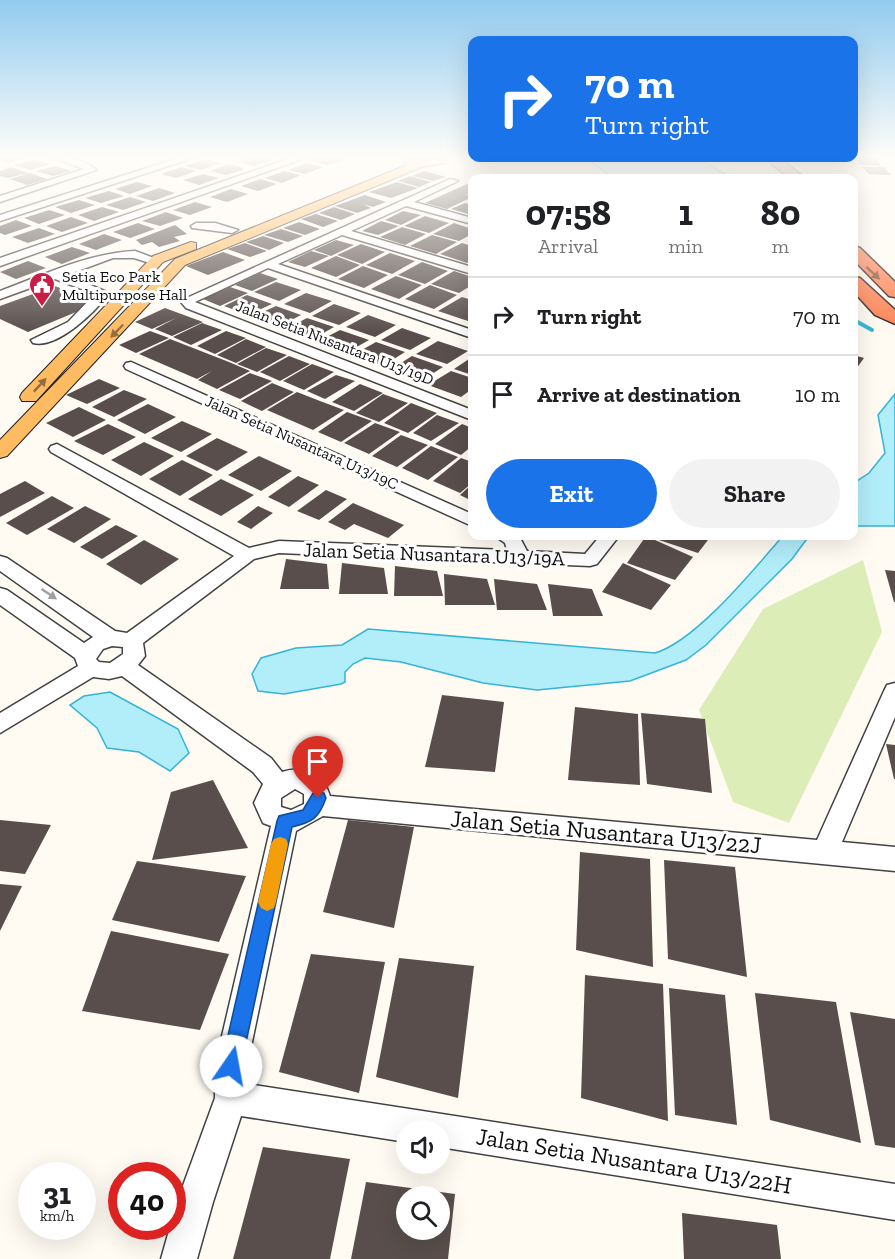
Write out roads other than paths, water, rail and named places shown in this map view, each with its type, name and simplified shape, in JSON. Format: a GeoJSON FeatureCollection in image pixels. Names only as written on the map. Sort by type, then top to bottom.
{"type":"FeatureCollection","features":[{"type":"Feature","properties":{"kind":"highway"},"geometry":{"type":"LineString","coordinates":[[858,257],[895,292]]}},
{"type":"Feature","properties":{"kind":"highway"},"geometry":{"type":"LineString","coordinates":[[858,286],[882,311],[895,318]]}},
{"type":"Feature","properties":{"kind":"main road"},"geometry":{"type":"LineString","coordinates":[[22,405],[156,261],[269,216]]}},
{"type":"Feature","properties":{"kind":"main road"},"geometry":{"type":"LineString","coordinates":[[0,452],[180,262],[286,216]]}},
{"type":"Feature","properties":{"kind":"street"},"geometry":{"type":"LineString","coordinates":[[0,262],[133,216]]}},
{"type":"Feature","properties":{"kind":"street"},"geometry":{"type":"LineString","coordinates":[[267,264],[378,216]]}},
{"type":"Feature","properties":{"kind":"street"},"geometry":{"type":"LineString","coordinates":[[450,216],[468,221]]}},
{"type":"Feature","properties":{"kind":"street"},"geometry":{"type":"LineString","coordinates":[[196,226],[232,230]]}},
{"type":"Feature","properties":{"kind":"street"},"geometry":{"type":"LineString","coordinates":[[343,232],[468,270]]}},
{"type":"Feature","properties":{"kind":"street"},"geometry":{"type":"LineString","coordinates":[[0,246],[22,254]]}},
{"type":"Feature","properties":{"kind":"street"},"geometry":{"type":"LineString","coordinates":[[0,295],[112,255],[135,254],[156,261]]}},
{"type":"Feature","properties":{"kind":"street"},"geometry":{"type":"LineString","coordinates":[[267,264],[468,333]]}},
{"type":"Feature","properties":{"kind":"street","name":"Jalan Setia Nusantara U13/19D"},"geometry":{"type":"LineString","coordinates":[[267,264],[186,301],[191,305],[468,413]]}},
{"type":"Feature","properties":{"kind":"street"},"geometry":{"type":"LineString","coordinates":[[38,340],[73,325],[103,293],[55,275]]}},
{"type":"Feature","properties":{"kind":"street","name":"Jalan Setia Nusantara U13/19C"},"geometry":{"type":"LineString","coordinates":[[130,366],[468,518]]}},
{"type":"Feature","properties":{"kind":"street"},"geometry":{"type":"LineString","coordinates":[[57,449],[247,555]]}},
{"type":"Feature","properties":{"kind":"street"},"geometry":{"type":"LineString","coordinates":[[513,540],[520,559]]}},
{"type":"Feature","properties":{"kind":"street","name":"Jalan Setia Nusantara U13/19A"},"geometry":{"type":"LineString","coordinates":[[0,724],[88,662],[95,644],[120,640],[247,555],[279,547],[520,559],[591,560],[607,540]]}},
{"type":"Feature","properties":{"kind":"street"},"geometry":{"type":"LineString","coordinates":[[0,562],[135,651],[124,666],[102,672],[0,595]]}},
{"type":"Feature","properties":{"kind":"street"},"geometry":{"type":"LineString","coordinates":[[124,666],[256,760],[278,785]]}},
{"type":"Feature","properties":{"kind":"street"},"geometry":{"type":"LineString","coordinates":[[824,853],[895,691]]}},
{"type":"Feature","properties":{"kind":"street"},"geometry":{"type":"LineString","coordinates":[[293,779],[308,782],[317,792],[317,805],[308,816],[285,821],[272,815],[268,809],[268,796],[278,785],[293,779]]}},
{"type":"Feature","properties":{"kind":"street","name":"Jalan Setia Nusantara U13/22J"},"geometry":{"type":"LineString","coordinates":[[317,805],[895,860]]}},
{"type":"Feature","properties":{"kind":"street"},"geometry":{"type":"LineString","coordinates":[[179,1259],[195,1202],[231,1098],[231,1066],[285,821]]}},
{"type":"Feature","properties":{"kind":"street","name":"Jalan Setia Nusantara U13/22H"},"geometry":{"type":"LineString","coordinates":[[231,1098],[895,1202]]}},
{"type":"Feature","properties":{"kind":"water"},"geometry":{"type":"Polygon","coordinates":[[[895,394],[895,526],[858,526],[858,480],[869,473],[885,453],[878,415],[895,394]]]}},
{"type":"Feature","properties":{"kind":"water"},"geometry":{"type":"Polygon","coordinates":[[[779,540],[806,540],[792,559],[706,645],[686,660],[630,681],[537,690],[483,683],[401,662],[365,658],[353,664],[345,672],[345,682],[341,684],[284,694],[258,691],[252,674],[261,658],[296,648],[342,645],[368,629],[655,653],[671,646],[706,620],[779,540]]]}},
{"type":"Feature","properties":{"kind":"water"},"geometry":{"type":"Polygon","coordinates":[[[110,692],[178,729],[189,753],[170,771],[139,752],[107,748],[97,728],[70,705],[84,696],[110,692]]]}},
{"type":"Feature","properties":{"kind":"waterway"},"geometry":{"type":"LineString","coordinates":[[858,322],[872,330]]}},
{"type":"Feature","properties":{"kind":"place","name":"Setia Eco Park Multipurpose Hall"},"geometry":{"type":"Point","coordinates":[42,308]}}]}
